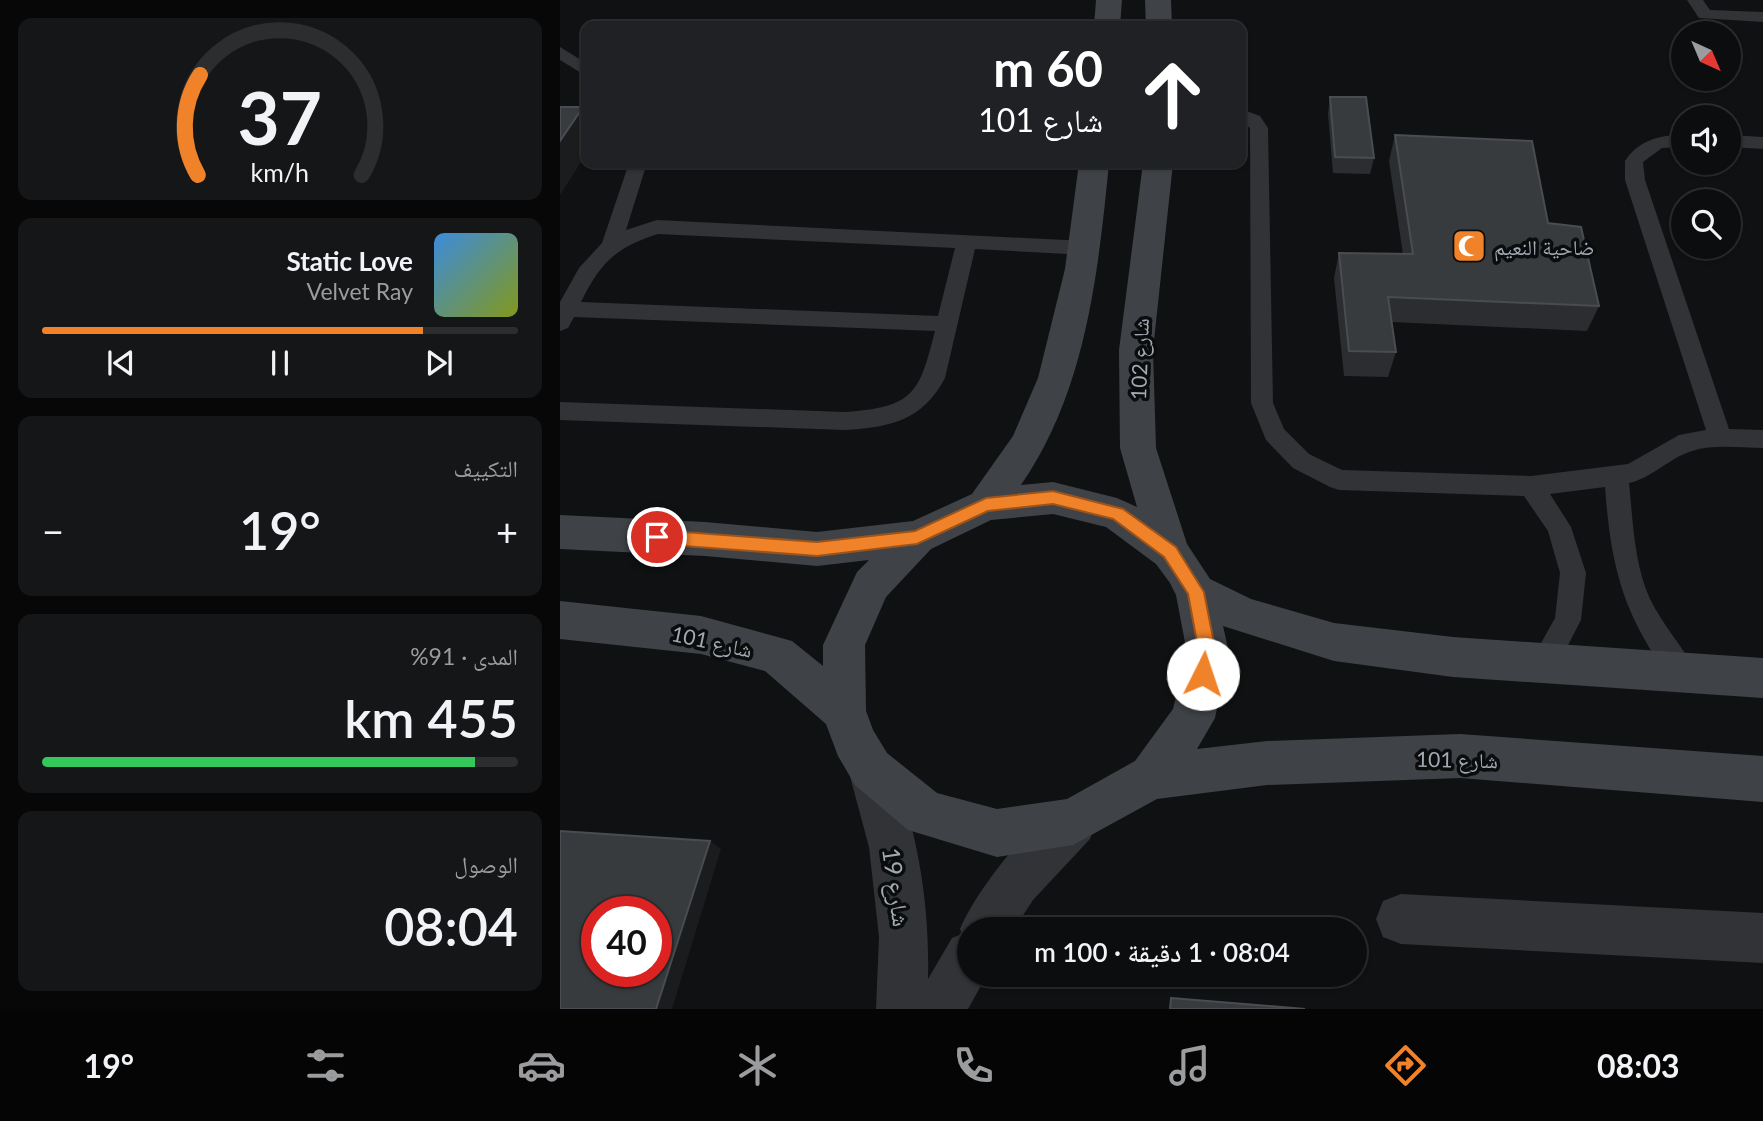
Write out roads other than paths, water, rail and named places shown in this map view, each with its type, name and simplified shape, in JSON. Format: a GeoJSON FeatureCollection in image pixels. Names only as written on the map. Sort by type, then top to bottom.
{"type":"FeatureCollection","features":[{"type":"Feature","properties":{"kind":"street"},"geometry":{"type":"LineString","coordinates":[[1107,21],[1109,0]]}},
{"type":"Feature","properties":{"kind":"street"},"geometry":{"type":"LineString","coordinates":[[1158,0],[1159,21]]}},
{"type":"Feature","properties":{"kind":"street"},"geometry":{"type":"LineString","coordinates":[[986,505],[1028,444],[1044,409],[1067,335],[1085,248],[1093,168]]}},
{"type":"Feature","properties":{"kind":"street","name":"شارع 102"},"geometry":{"type":"LineString","coordinates":[[1157,168],[1136,351],[1138,448],[1170,552]]}},
{"type":"Feature","properties":{"kind":"street"},"geometry":{"type":"LineString","coordinates":[[560,532],[705,539],[817,549],[917,537],[986,505],[1053,498],[1117,514],[1170,552],[1196,592],[1208,653],[1193,718],[1151,777],[1073,822],[1016,883],[993,917]]}},
{"type":"Feature","properties":{"kind":"street"},"geometry":{"type":"LineString","coordinates":[[917,537],[871,585],[844,646],[844,711],[854,741],[871,769],[925,813],[996,832],[1073,822]]}},
{"type":"Feature","properties":{"kind":"street"},"geometry":{"type":"LineString","coordinates":[[1196,592],[1243,615],[1334,642],[1453,657],[1763,678]]}},
{"type":"Feature","properties":{"kind":"street","name":"شارع 101"},"geometry":{"type":"LineString","coordinates":[[560,620],[701,635],[777,655],[844,711]]}},
{"type":"Feature","properties":{"kind":"street","name":"شارع 101"},"geometry":{"type":"LineString","coordinates":[[1151,777],[1267,763],[1460,756],[1763,779]]}},
{"type":"Feature","properties":{"kind":"street","name":"شارع 19"},"geometry":{"type":"LineString","coordinates":[[871,769],[894,847],[904,937],[902,1009]]}},
{"type":"Feature","properties":{"kind":"street"},"geometry":{"type":"LineString","coordinates":[[1401,919],[1763,938]]}},
{"type":"Feature","properties":{"kind":"street"},"geometry":{"type":"LineString","coordinates":[[940,1009],[957,979]]}},
{"type":"Feature","properties":{"kind":"lane"},"geometry":{"type":"LineString","coordinates":[[1695,0],[1705,15],[1763,17]]}},
{"type":"Feature","properties":{"kind":"lane"},"geometry":{"type":"LineString","coordinates":[[560,52],[581,67]]}},
{"type":"Feature","properties":{"kind":"lane"},"geometry":{"type":"LineString","coordinates":[[1246,116],[1254,120],[1259,128],[1250,165],[1262,402],[1274,434],[1301,461],[1339,480],[1531,486],[1634,472],[1687,442],[1720,438],[1763,439]]}},
{"type":"Feature","properties":{"kind":"lane"},"geometry":{"type":"LineString","coordinates":[[1671,141],[1647,147],[1634,161],[1635,180],[1720,438]]}},
{"type":"Feature","properties":{"kind":"lane"},"geometry":{"type":"LineString","coordinates":[[1741,142],[1763,143]]}},
{"type":"Feature","properties":{"kind":"lane"},"geometry":{"type":"LineString","coordinates":[[612,243],[636,168]]}},
{"type":"Feature","properties":{"kind":"lane"},"geometry":{"type":"LineString","coordinates":[[947,324],[564,316],[595,258],[612,243],[657,228],[1085,248]]}},
{"type":"Feature","properties":{"kind":"lane"},"geometry":{"type":"LineString","coordinates":[[560,411],[845,421],[875,419],[897,413],[916,401],[934,378],[967,242]]}},
{"type":"Feature","properties":{"kind":"lane"},"geometry":{"type":"LineString","coordinates":[[1616,476],[1622,545],[1635,594],[1655,633],[1682,673]]}},
{"type":"Feature","properties":{"kind":"lane"},"geometry":{"type":"LineString","coordinates":[[1531,486],[1559,527],[1573,573],[1568,620],[1544,663]]}},
{"type":"Feature","properties":{"kind":"place","name":"ضاحية النعيم"},"geometry":{"type":"Point","coordinates":[1469,246]}}]}
